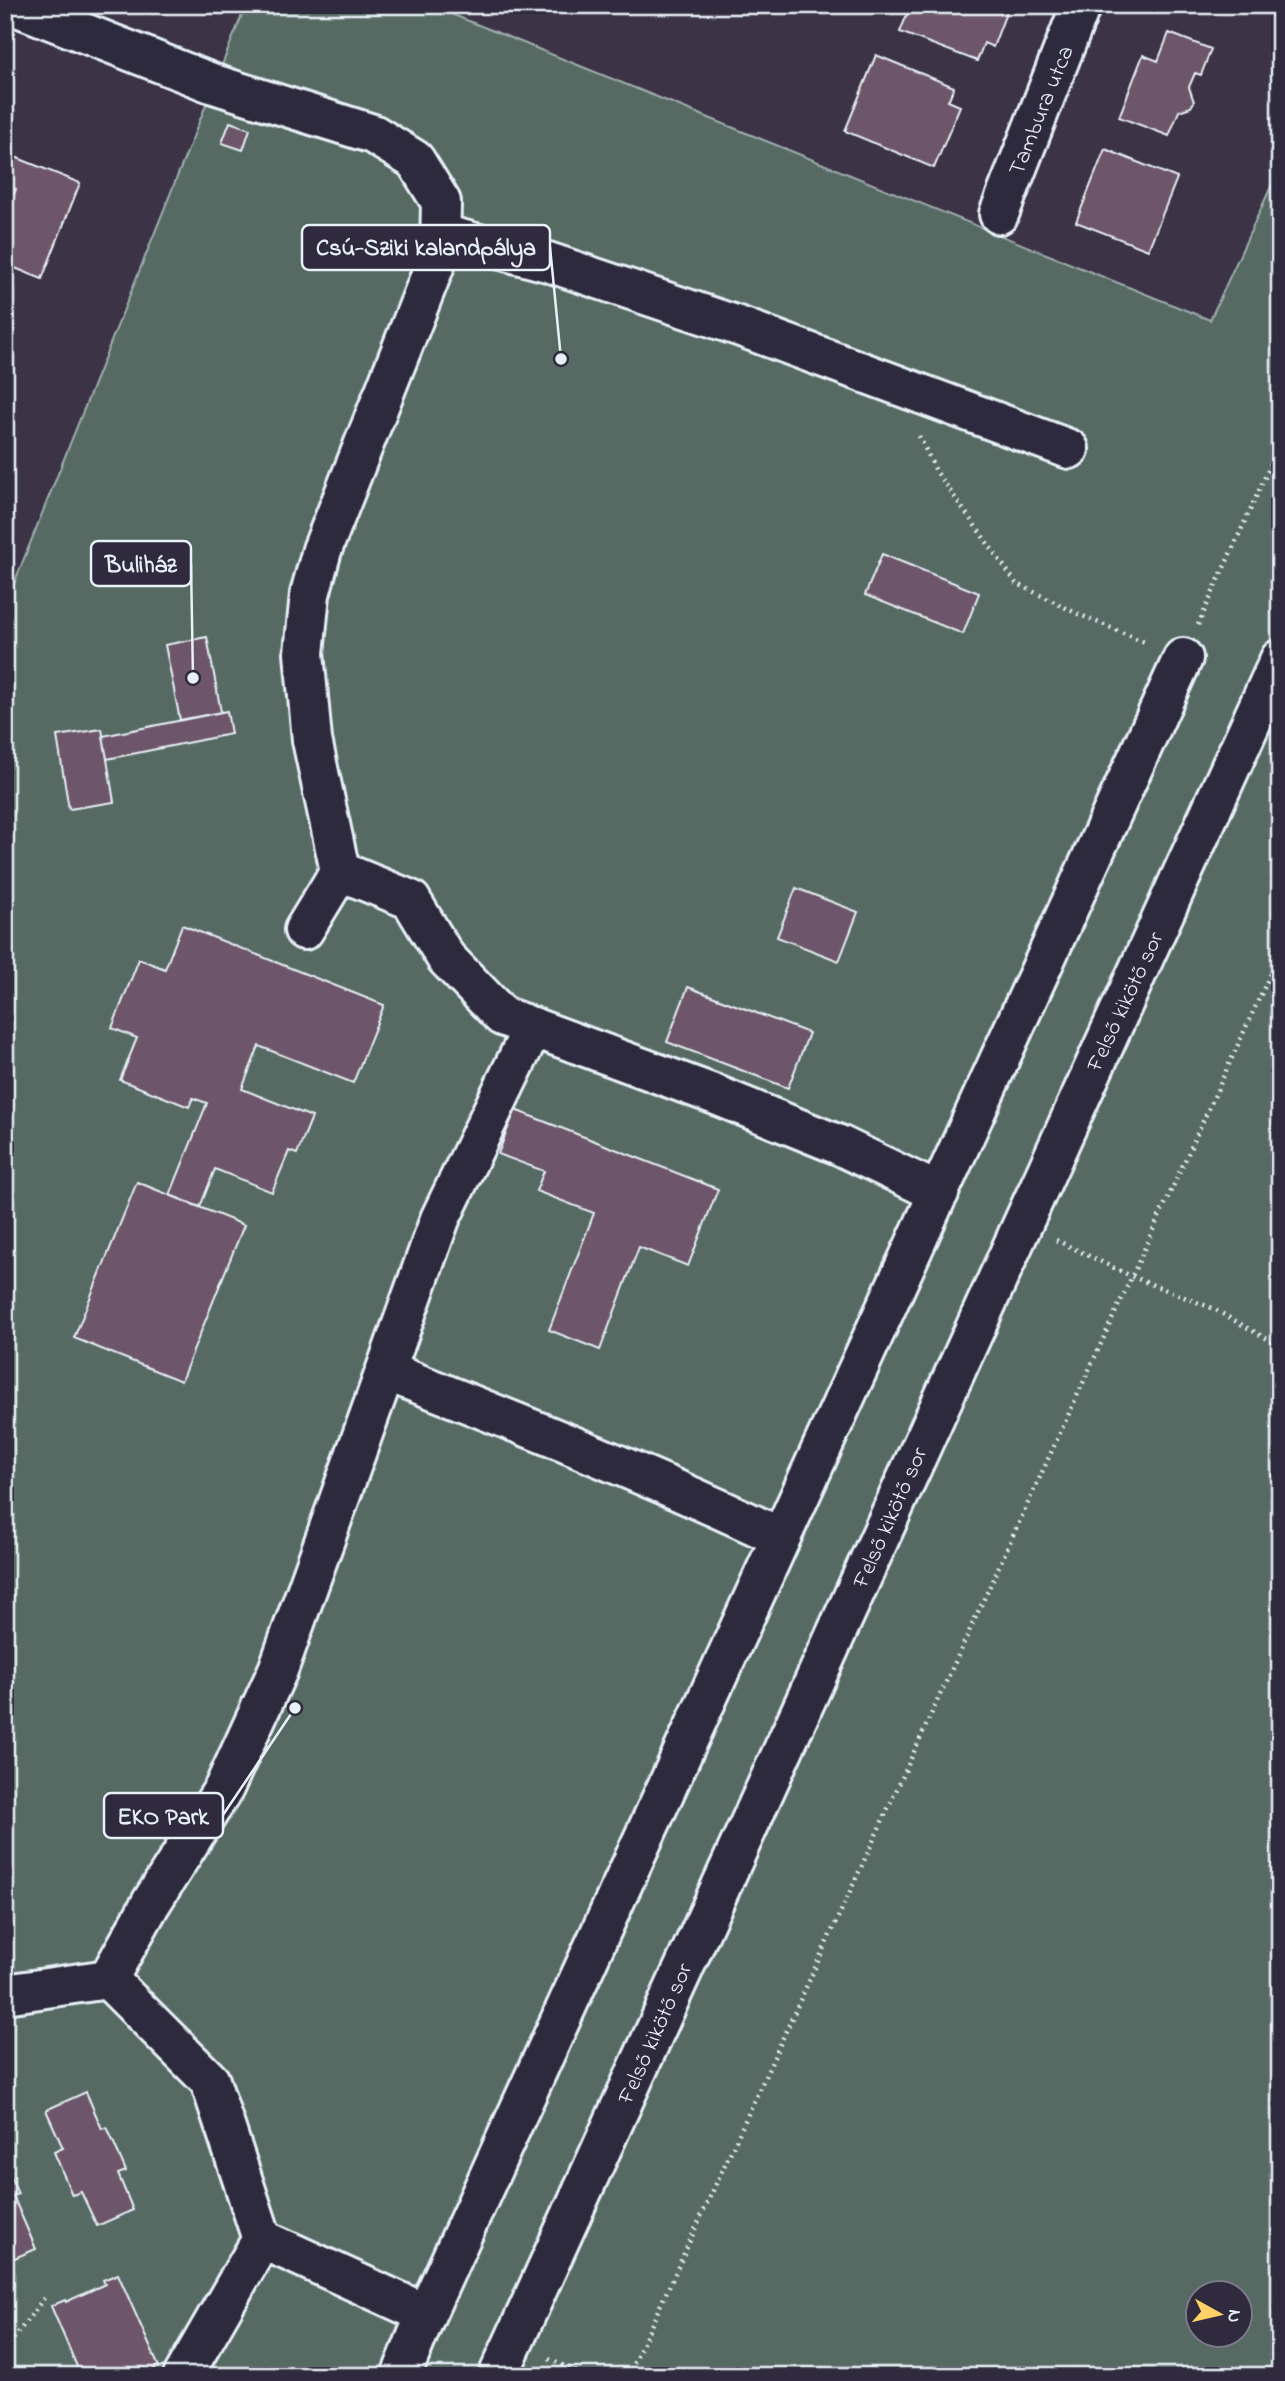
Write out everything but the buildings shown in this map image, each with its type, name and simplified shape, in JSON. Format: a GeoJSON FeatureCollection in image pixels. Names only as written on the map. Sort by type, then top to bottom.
{"type":"FeatureCollection","features":[{"type":"Feature","properties":{"kind":"street"},"geometry":{"type":"LineString","coordinates":[[13,5],[215,83],[373,134],[415,160],[441,202],[440,252],[323,550],[310,594],[303,653],[312,740],[340,871],[304,930]]}},
{"type":"Feature","properties":{"kind":"street","name":"Tambura utca"},"geometry":{"type":"LineString","coordinates":[[999,214],[1082,5]]}},
{"type":"Feature","properties":{"kind":"street"},"geometry":{"type":"LineString","coordinates":[[441,234],[548,261],[741,327],[1069,449]]}},
{"type":"Feature","properties":{"kind":"street"},"geometry":{"type":"LineString","coordinates":[[401,2376],[426,2314],[1183,658]]}},
{"type":"Feature","properties":{"kind":"street","name":"Felső kikötő sor"},"geometry":{"type":"LineString","coordinates":[[498,2376],[1280,659]]}},
{"type":"Feature","properties":{"kind":"street"},"geometry":{"type":"LineString","coordinates":[[340,871],[411,900],[446,957],[502,1016],[728,1100],[839,1145],[939,1193]]}},
{"type":"Feature","properties":{"kind":"street"},"geometry":{"type":"LineString","coordinates":[[108,1979],[151,1903],[224,1788],[278,1670],[440,1219],[533,1027]]}},
{"type":"Feature","properties":{"kind":"street"},"geometry":{"type":"LineString","coordinates":[[387,1371],[610,1460],[780,1537]]}},
{"type":"Feature","properties":{"kind":"street"},"geometry":{"type":"LineString","coordinates":[[5,1994],[108,1979]]}},
{"type":"Feature","properties":{"kind":"street"},"geometry":{"type":"LineString","coordinates":[[108,1979],[210,2081],[262,2239],[426,2314]]}},
{"type":"Feature","properties":{"kind":"street"},"geometry":{"type":"LineString","coordinates":[[183,2376],[262,2239]]}},
{"type":"Feature","properties":{"kind":"path"},"geometry":{"type":"LineString","coordinates":[[892,384],[936,471],[1016,583],[1078,614],[1183,658],[1280,444]]}},
{"type":"Feature","properties":{"kind":"path"},"geometry":{"type":"LineString","coordinates":[[628,2376],[1280,953]]}},
{"type":"Feature","properties":{"kind":"path"},"geometry":{"type":"LineString","coordinates":[[1023,1223],[1133,1277],[1212,1308],[1280,1346]]}},
{"type":"Feature","properties":{"kind":"path"},"geometry":{"type":"LineString","coordinates":[[5,2350],[44,2298]]}},
{"type":"Feature","properties":{"kind":"green space"},"geometry":{"type":"Polygon","coordinates":[[[246,5],[429,5],[1210,320],[1280,167],[1280,2376],[5,2376],[5,606],[246,5]]]}},
{"type":"Feature","properties":{"kind":"place","name":"Csú-Sziki kalandpálya"},"geometry":{"type":"Point","coordinates":[561,359]}},
{"type":"Feature","properties":{"kind":"place","name":"Buliház"},"geometry":{"type":"Point","coordinates":[193,678]}},
{"type":"Feature","properties":{"kind":"place","name":"EKO Park"},"geometry":{"type":"Point","coordinates":[295,1708]}}]}
